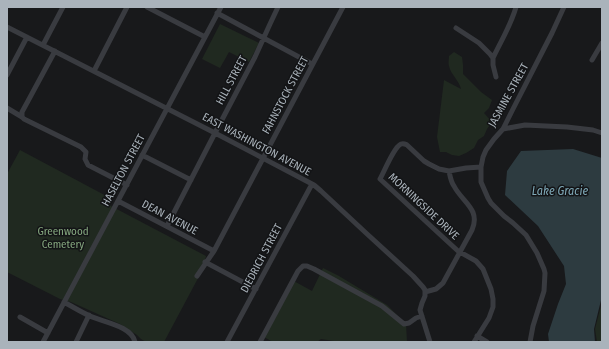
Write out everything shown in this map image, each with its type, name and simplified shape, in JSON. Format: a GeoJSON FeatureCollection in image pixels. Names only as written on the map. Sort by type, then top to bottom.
{"type":"FeatureCollection","features":[{"type":"Feature","properties":{"kind":"street"},"geometry":{"type":"LineString","coordinates":[[43,45],[63,7]]}},
{"type":"Feature","properties":{"kind":"street"},"geometry":{"type":"LineString","coordinates":[[94,71],[127,7]]}},
{"type":"Feature","properties":{"kind":"street"},"geometry":{"type":"LineString","coordinates":[[147,7],[205,37]]}},
{"type":"Feature","properties":{"kind":"street","name":"HASELTON STREET"},"geometry":{"type":"LineString","coordinates":[[43,342],[221,7]]}},
{"type":"Feature","properties":{"kind":"street","name":"HILL STREET"},"geometry":{"type":"LineString","coordinates":[[167,226],[255,57],[278,7]]}},
{"type":"Feature","properties":{"kind":"street","name":"FAHNSTOCK STREET"},"geometry":{"type":"LineString","coordinates":[[197,276],[214,251],[343,7]]}},
{"type":"Feature","properties":{"kind":"street"},"geometry":{"type":"LineString","coordinates":[[496,77],[493,58],[507,30],[516,7]]}},
{"type":"Feature","properties":{"kind":"street","name":"JASMINE STREET"},"geometry":{"type":"LineString","coordinates":[[481,167],[486,150],[504,129],[564,7]]}},
{"type":"Feature","properties":{"kind":"street"},"geometry":{"type":"LineString","coordinates":[[217,13],[312,64]]}},
{"type":"Feature","properties":{"kind":"street","name":"EAST WASHINGTON AVENUE"},"geometry":{"type":"LineString","coordinates":[[7,27],[167,108],[312,184],[413,276],[423,287],[425,292]]}},
{"type":"Feature","properties":{"kind":"street"},"geometry":{"type":"LineString","coordinates":[[456,28],[479,43],[493,58]]}},
{"type":"Feature","properties":{"kind":"street"},"geometry":{"type":"LineString","coordinates":[[7,75],[27,37]]}},
{"type":"Feature","properties":{"kind":"street"},"geometry":{"type":"LineString","coordinates":[[592,60],[602,43]]}},
{"type":"Feature","properties":{"kind":"street"},"geometry":{"type":"LineString","coordinates":[[22,117],[22,112],[54,51]]}},
{"type":"Feature","properties":{"kind":"street"},"geometry":{"type":"LineString","coordinates":[[7,108],[24,119],[81,147],[86,152],[85,159],[88,165],[126,185]]}},
{"type":"Feature","properties":{"kind":"street"},"geometry":{"type":"LineString","coordinates":[[504,129],[525,125],[568,127],[593,130],[602,133]]}},
{"type":"Feature","properties":{"kind":"street","name":"MORNINGSIDE DRIVE"},"geometry":{"type":"LineString","coordinates":[[449,171],[439,169],[429,164],[408,145],[403,143],[395,150],[380,179],[460,252]]}},
{"type":"Feature","properties":{"kind":"street"},"geometry":{"type":"LineString","coordinates":[[142,155],[191,180]]}},
{"type":"Feature","properties":{"kind":"street"},"geometry":{"type":"LineString","coordinates":[[430,342],[420,306],[425,296],[425,292],[436,289],[443,283],[475,222],[475,217],[471,209],[454,186],[449,171],[481,167],[481,182],[488,198],[500,212],[526,235],[537,253],[545,272],[544,291],[533,326],[530,342]]}},
{"type":"Feature","properties":{"kind":"street","name":"DIEDRICH STREET"},"geometry":{"type":"LineString","coordinates":[[227,342],[312,184]]}},
{"type":"Feature","properties":{"kind":"street","name":"DEAN AVENUE"},"geometry":{"type":"LineString","coordinates":[[118,201],[214,251]]}},
{"type":"Feature","properties":{"kind":"street"},"geometry":{"type":"LineString","coordinates":[[460,252],[481,265],[486,274],[494,303],[492,311],[474,342]]}},
{"type":"Feature","properties":{"kind":"street"},"geometry":{"type":"LineString","coordinates":[[206,262],[256,289]]}},
{"type":"Feature","properties":{"kind":"street"},"geometry":{"type":"LineString","coordinates":[[260,342],[298,271],[303,266],[314,269],[374,301],[404,324],[422,316]]}},
{"type":"Feature","properties":{"kind":"street"},"geometry":{"type":"LineString","coordinates":[[64,302],[89,315],[120,327],[131,333],[135,340]]}},
{"type":"Feature","properties":{"kind":"street"},"geometry":{"type":"LineString","coordinates":[[76,342],[89,315]]}},
{"type":"Feature","properties":{"kind":"street"},"geometry":{"type":"LineString","coordinates":[[20,317],[48,333]]}},
{"type":"Feature","properties":{"kind":"street"},"geometry":{"type":"LineString","coordinates":[[477,336],[487,342]]}},
{"type":"Feature","properties":{"kind":"green space"},"geometry":{"type":"Polygon","coordinates":[[[220,24],[259,43],[249,62],[229,52],[220,68],[202,59],[220,24]]]}},
{"type":"Feature","properties":{"kind":"green space"},"geometry":{"type":"Polygon","coordinates":[[[454,52],[462,57],[463,74],[481,92],[492,100],[489,108],[484,113],[492,122],[484,136],[478,140],[474,148],[459,156],[446,152],[440,152],[437,137],[444,80],[461,89],[459,83],[451,72],[449,65],[449,56],[454,52]]]}},
{"type":"Feature","properties":{"kind":"green space","name":"Greenwood Cemetery"},"geometry":{"type":"Polygon","coordinates":[[[20,150],[112,199],[109,205],[206,256],[204,267],[164,342],[146,342],[120,324],[71,302],[60,299],[7,272],[7,174],[20,150]]]}},
{"type":"Feature","properties":{"kind":"green space"},"geometry":{"type":"Polygon","coordinates":[[[323,268],[387,305],[406,324],[407,342],[340,342],[321,339],[317,342],[273,342],[262,336],[292,280],[312,291],[323,268]]]}},
{"type":"Feature","properties":{"kind":"green space"},"geometry":{"type":"Polygon","coordinates":[[[602,302],[602,342],[597,342],[595,329],[602,302]]]}},
{"type":"Feature","properties":{"kind":"water","name":"Lake Gracie"},"geometry":{"type":"Polygon","coordinates":[[[573,149],[602,158],[602,296],[594,329],[595,342],[549,342],[548,334],[566,284],[564,266],[538,226],[505,195],[507,171],[521,151],[573,149]]]}}]}
